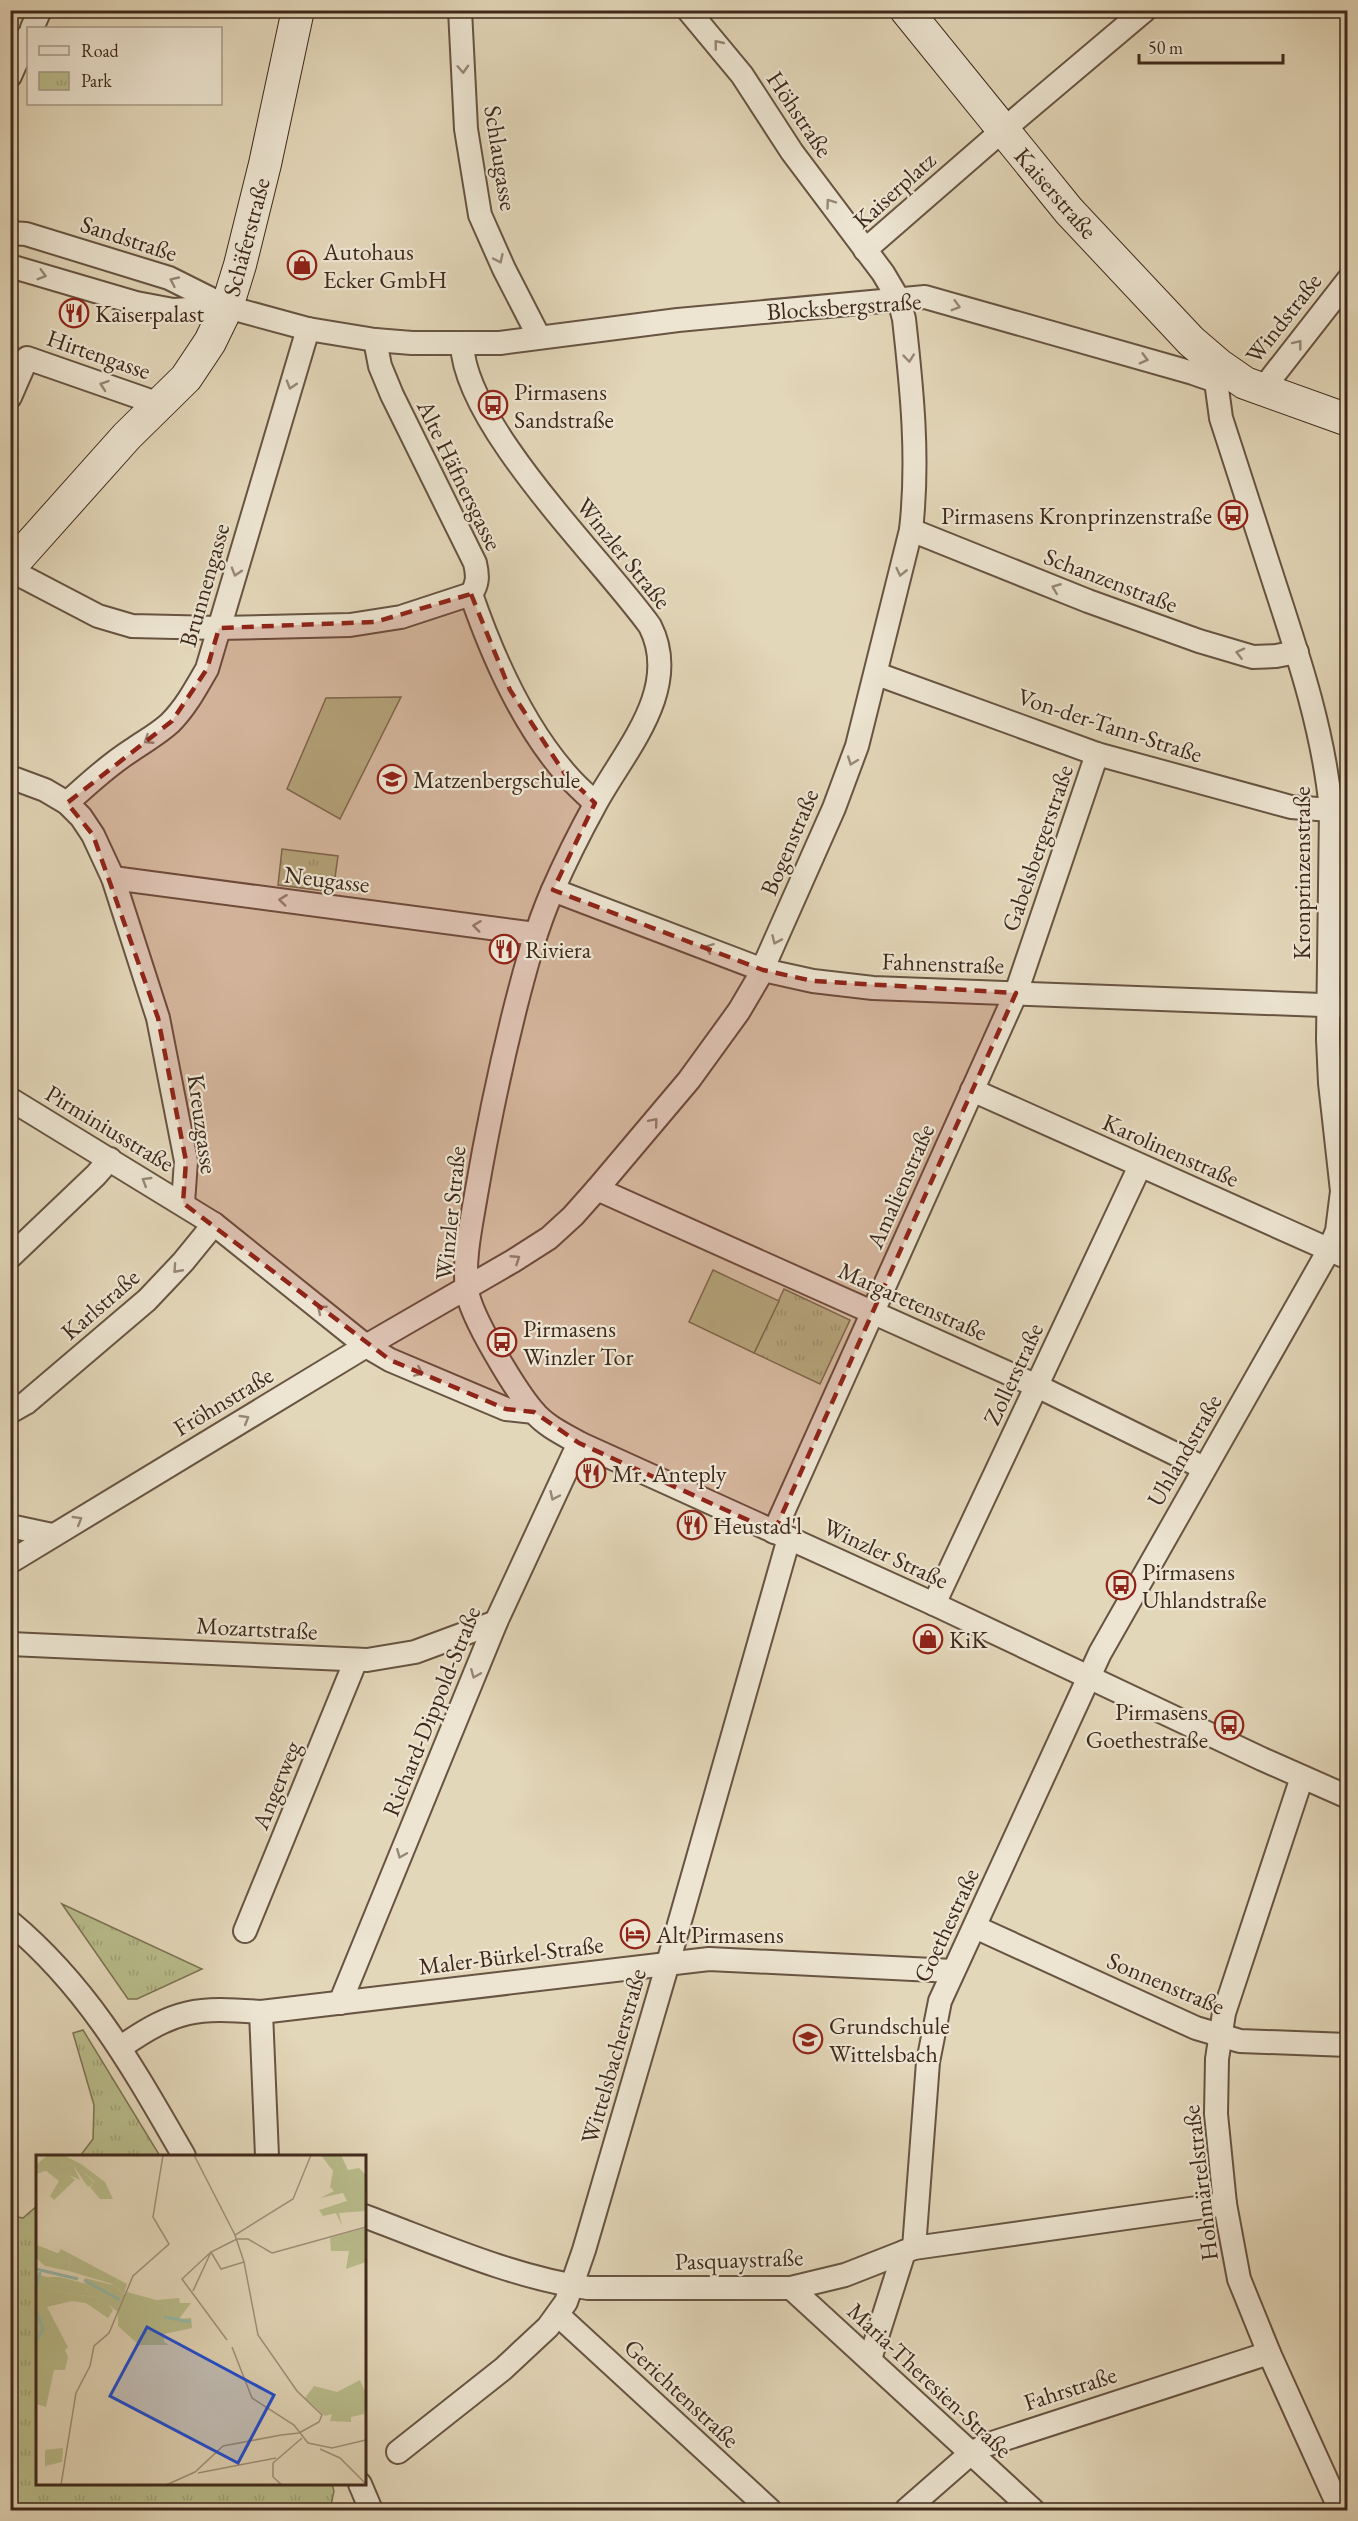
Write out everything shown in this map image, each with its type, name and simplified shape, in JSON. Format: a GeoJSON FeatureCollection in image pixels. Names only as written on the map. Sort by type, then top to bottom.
{"type":"FeatureCollection","features":[{"type":"Feature","properties":{"kind":"main road","name":"Schäferstraße"},"geometry":{"type":"LineString","coordinates":[[10,569],[98,467],[186,378],[210,342],[227,307],[240,265],[265,164],[298,10]]}},
{"type":"Feature","properties":{"kind":"main road","name":"Kaiserstraße"},"geometry":{"type":"LineString","coordinates":[[906,10],[1069,211],[1217,373]]}},
{"type":"Feature","properties":{"kind":"main road","name":"Blocksbergstraße"},"geometry":{"type":"LineString","coordinates":[[1217,373],[1347,420]]}},
{"type":"Feature","properties":{"kind":"street"},"geometry":{"type":"LineString","coordinates":[[32,27],[40,10]]}},
{"type":"Feature","properties":{"kind":"street","name":"Schlaugasse"},"geometry":{"type":"LineString","coordinates":[[460,10],[466,129],[478,206],[490,239],[539,337]]}},
{"type":"Feature","properties":{"kind":"street","name":"Höhstraße"},"geometry":{"type":"LineString","coordinates":[[688,10],[742,75],[792,152],[865,250]]}},
{"type":"Feature","properties":{"kind":"street","name":"Kaiserplatz"},"geometry":{"type":"LineString","coordinates":[[899,300],[865,250],[1145,10]]}},
{"type":"Feature","properties":{"kind":"street"},"geometry":{"type":"LineString","coordinates":[[10,76],[27,38]]}},
{"type":"Feature","properties":{"kind":"street","name":"Sandstraße"},"geometry":{"type":"LineString","coordinates":[[10,233],[26,234],[169,278],[227,307],[308,329],[375,340],[462,344]]}},
{"type":"Feature","properties":{"kind":"street","name":"Sandstraße"},"geometry":{"type":"LineString","coordinates":[[10,266],[136,303],[173,310],[227,307]]}},
{"type":"Feature","properties":{"kind":"street","name":"Windstraße"},"geometry":{"type":"LineString","coordinates":[[1262,390],[1347,280]]}},
{"type":"Feature","properties":{"kind":"street","name":"Blocksbergstraße"},"geometry":{"type":"LineString","coordinates":[[462,344],[500,343],[678,320],[925,297],[1193,373],[1217,373]]}},
{"type":"Feature","properties":{"kind":"street","name":"Bogenstraße"},"geometry":{"type":"LineString","coordinates":[[467,1290],[549,1238],[573,1216],[689,1080],[739,1011],[763,970],[834,808],[857,746],[877,674],[911,530],[915,439],[904,320],[899,300]]}},
{"type":"Feature","properties":{"kind":"street","name":"Brunnengasse"},"geometry":{"type":"LineString","coordinates":[[67,803],[95,778],[132,750],[154,737],[172,721],[192,696],[207,669],[308,329]]}},
{"type":"Feature","properties":{"kind":"street","name":"Alte Häfnersgasse"},"geometry":{"type":"LineString","coordinates":[[375,340],[380,366],[392,395],[475,563],[478,575],[477,587],[471,594]]}},
{"type":"Feature","properties":{"kind":"street","name":"Winzler Straße"},"geometry":{"type":"LineString","coordinates":[[462,344],[464,363],[474,388],[504,441],[563,520],[635,605],[657,639],[660,657],[660,674],[647,716],[596,803],[552,890],[535,934],[504,1055],[485,1142],[470,1240],[467,1290],[471,1306],[481,1326],[534,1412],[546,1423],[579,1443],[934,1604],[1302,1778],[1347,1797]]}},
{"type":"Feature","properties":{"kind":"street","name":"Hirtengasse"},"geometry":{"type":"LineString","coordinates":[[10,397],[27,358],[159,404]]}},
{"type":"Feature","properties":{"kind":"street","name":"Kronprinzenstraße"},"geometry":{"type":"LineString","coordinates":[[1217,373],[1221,418],[1297,652],[1315,716],[1328,780],[1338,1006],[1330,1083],[1342,1191],[1337,1231],[1338,1254]]}},
{"type":"Feature","properties":{"kind":"street","name":"Schanzenstraße"},"geometry":{"type":"LineString","coordinates":[[911,530],[1088,601],[1208,644],[1263,658],[1297,652]]}},
{"type":"Feature","properties":{"kind":"street"},"geometry":{"type":"LineString","coordinates":[[10,569],[98,616],[132,626],[219,628],[375,622],[443,605],[471,594],[487,639],[510,690],[565,774],[596,803]]}},
{"type":"Feature","properties":{"kind":"street","name":"Von-der-Tann-Straße"},"geometry":{"type":"LineString","coordinates":[[877,674],[1097,754],[1291,807],[1331,810]]}},
{"type":"Feature","properties":{"kind":"street","name":"Gabelsbergerstraße"},"geometry":{"type":"LineString","coordinates":[[1016,993],[1097,754]]}},
{"type":"Feature","properties":{"kind":"street","name":"Kreuzgasse"},"geometry":{"type":"LineString","coordinates":[[10,777],[45,790],[67,803],[81,817],[93,835],[113,878],[160,1029],[186,1161],[183,1203],[213,1224],[366,1346],[390,1360],[506,1408],[518,1412],[534,1412]]}},
{"type":"Feature","properties":{"kind":"street","name":"Neugasse"},"geometry":{"type":"LineString","coordinates":[[113,878],[535,934]]}},
{"type":"Feature","properties":{"kind":"street","name":"Fahnenstraße"},"geometry":{"type":"LineString","coordinates":[[552,890],[763,970],[813,981],[873,988],[1338,1006]]}},
{"type":"Feature","properties":{"kind":"street","name":"Amalienstraße"},"geometry":{"type":"LineString","coordinates":[[781,1535],[873,1312],[1016,993]]}},
{"type":"Feature","properties":{"kind":"street","name":"Karolinenstraße"},"geometry":{"type":"LineString","coordinates":[[972,1089],[1338,1254]]}},
{"type":"Feature","properties":{"kind":"street","name":"Pirminiusstraße"},"geometry":{"type":"LineString","coordinates":[[10,1099],[183,1203]]}},
{"type":"Feature","properties":{"kind":"street"},"geometry":{"type":"LineString","coordinates":[[10,1257],[96,1176],[110,1159]]}},
{"type":"Feature","properties":{"kind":"street","name":"Zollerstraße"},"geometry":{"type":"LineString","coordinates":[[934,1604],[1140,1166]]}},
{"type":"Feature","properties":{"kind":"street","name":"Margaretenstraße"},"geometry":{"type":"LineString","coordinates":[[597,1189],[1037,1386],[1204,1468]]}},
{"type":"Feature","properties":{"kind":"street","name":"Karlstraße"},"geometry":{"type":"LineString","coordinates":[[10,1412],[26,1403],[147,1300],[183,1262],[213,1224]]}},
{"type":"Feature","properties":{"kind":"street","name":"Uhlandstraße"},"geometry":{"type":"LineString","coordinates":[[1089,1677],[1100,1653],[1204,1468],[1338,1254]]}},
{"type":"Feature","properties":{"kind":"street","name":"Fröhnstraße"},"geometry":{"type":"LineString","coordinates":[[10,1562],[366,1346],[467,1290]]}},
{"type":"Feature","properties":{"kind":"street","name":"Richard-Dippold-Straße"},"geometry":{"type":"LineString","coordinates":[[340,2003],[496,1622],[579,1443]]}},
{"type":"Feature","properties":{"kind":"street"},"geometry":{"type":"LineString","coordinates":[[10,1526],[52,1536]]}},
{"type":"Feature","properties":{"kind":"street","name":"Wittelsbacherstraße"},"geometry":{"type":"LineString","coordinates":[[398,2452],[503,2369],[558,2315],[572,2286],[668,1964],[781,1535]]}},
{"type":"Feature","properties":{"kind":"street","name":"Mozartstraße"},"geometry":{"type":"LineString","coordinates":[[10,1644],[356,1660],[379,1659],[414,1652],[496,1622]]}},
{"type":"Feature","properties":{"kind":"street","name":"Angerweg"},"geometry":{"type":"LineString","coordinates":[[245,1931],[356,1660]]}},
{"type":"Feature","properties":{"kind":"street","name":"Goethestraße"},"geometry":{"type":"LineString","coordinates":[[870,2360],[909,2250],[928,2062],[940,2001],[1089,1677]]}},
{"type":"Feature","properties":{"kind":"street","name":"Hohmärtelstraße"},"geometry":{"type":"LineString","coordinates":[[1302,1778],[1228,1996],[1217,2059],[1216,2114],[1225,2204],[1239,2279],[1334,2504]]}},
{"type":"Feature","properties":{"kind":"street"},"geometry":{"type":"LineString","coordinates":[[10,1923],[42,1948],[76,1986],[121,2047],[183,2155]]}},
{"type":"Feature","properties":{"kind":"street","name":"Sonnenstraße"},"geometry":{"type":"LineString","coordinates":[[975,1927],[1196,2028],[1221,2037],[1240,2041],[1347,2045]]}},
{"type":"Feature","properties":{"kind":"street","name":"Maler-Bürkel-Straße"},"geometry":{"type":"LineString","coordinates":[[121,2047],[164,2020],[185,2013],[214,2008],[261,2012],[709,1959],[953,1971]]}},
{"type":"Feature","properties":{"kind":"street"},"geometry":{"type":"LineString","coordinates":[[261,2012],[267,2155]]}},
{"type":"Feature","properties":{"kind":"street","name":"Pasquaystraße"},"geometry":{"type":"LineString","coordinates":[[366,2217],[501,2266],[572,2286],[791,2288],[845,2276],[909,2250],[1225,2204]]}},
{"type":"Feature","properties":{"kind":"street","name":"Maria-Theresien-Straße"},"geometry":{"type":"LineString","coordinates":[[791,2288],[1033,2511]]}},
{"type":"Feature","properties":{"kind":"street","name":"Gerichtenstraße"},"geometry":{"type":"LineString","coordinates":[[558,2315],[770,2511]]}},
{"type":"Feature","properties":{"kind":"street","name":"Fahrstraße"},"geometry":{"type":"LineString","coordinates":[[906,2511],[970,2454],[1009,2436],[1269,2353]]}},
{"type":"Feature","properties":{"kind":"street"},"geometry":{"type":"LineString","coordinates":[[360,2485],[371,2511]]}},
{"type":"Feature","properties":{"kind":"highlighted area"},"geometry":{"type":"Polygon","coordinates":[[[471,594],[510,690],[565,774],[595,803],[553,890],[763,970],[813,981],[1016,993],[774,1532],[579,1443],[534,1412],[506,1409],[390,1360],[183,1203],[186,1161],[158,1018],[93,835],[67,803],[172,721],[207,669],[219,628],[375,622],[471,594]]]}},
{"type":"Feature","properties":{"kind":"green space"},"geometry":{"type":"Polygon","coordinates":[[[401,697],[340,819],[287,789],[326,698],[401,697]]]}},
{"type":"Feature","properties":{"kind":"green space"},"geometry":{"type":"Polygon","coordinates":[[[282,849],[338,856],[333,892],[278,885],[282,849]]]}},
{"type":"Feature","properties":{"kind":"green space"},"geometry":{"type":"Polygon","coordinates":[[[713,1270],[779,1301],[754,1353],[689,1322],[713,1270]]]}},
{"type":"Feature","properties":{"kind":"green space"},"geometry":{"type":"Polygon","coordinates":[[[784,1289],[850,1320],[820,1384],[754,1353],[784,1289]]]}},
{"type":"Feature","properties":{"kind":"green space"},"geometry":{"type":"Polygon","coordinates":[[[62,1904],[202,1969],[137,1999],[128,1999],[62,1904]]]}},
{"type":"Feature","properties":{"kind":"green space"},"geometry":{"type":"Polygon","coordinates":[[[83,2030],[159,2155],[81,2155],[93,2139],[94,2105],[73,2033],[83,2030]]]}},
{"type":"Feature","properties":{"kind":"green space"},"geometry":{"type":"Polygon","coordinates":[[[36,2207],[36,2485],[332,2485],[334,2491],[330,2510],[11,2510],[11,2216],[23,2218],[36,2207]]]}},
{"type":"Feature","properties":{"kind":"place","name":"Autohaus Ecker GmbH"},"geometry":{"type":"Point","coordinates":[302,265]}},
{"type":"Feature","properties":{"kind":"place","name":"Kaiserpalast"},"geometry":{"type":"Point","coordinates":[74,313]}},
{"type":"Feature","properties":{"kind":"place","name":"Pirmasens Sandstraße"},"geometry":{"type":"Point","coordinates":[493,405]}},
{"type":"Feature","properties":{"kind":"place","name":"Pirmasens Kronprinzenstraße"},"geometry":{"type":"Point","coordinates":[1233,515]}},
{"type":"Feature","properties":{"kind":"place","name":"Matzenbergschule"},"geometry":{"type":"Point","coordinates":[392,779]}},
{"type":"Feature","properties":{"kind":"place","name":"Riviera"},"geometry":{"type":"Point","coordinates":[504,949]}},
{"type":"Feature","properties":{"kind":"place","name":"Pirmasens Winzler Tor"},"geometry":{"type":"Point","coordinates":[502,1342]}},
{"type":"Feature","properties":{"kind":"place","name":"Mr. Anteply"},"geometry":{"type":"Point","coordinates":[591,1473]}},
{"type":"Feature","properties":{"kind":"place","name":"Heustad'l"},"geometry":{"type":"Point","coordinates":[692,1525]}},
{"type":"Feature","properties":{"kind":"place","name":"Pirmasens Uhlandstraße"},"geometry":{"type":"Point","coordinates":[1121,1585]}},
{"type":"Feature","properties":{"kind":"place","name":"KiK"},"geometry":{"type":"Point","coordinates":[928,1639]}},
{"type":"Feature","properties":{"kind":"place","name":"Pirmasens Goethestraße"},"geometry":{"type":"Point","coordinates":[1229,1725]}},
{"type":"Feature","properties":{"kind":"place","name":"Alt Pirmasens"},"geometry":{"type":"Point","coordinates":[635,1934]}},
{"type":"Feature","properties":{"kind":"place","name":"Grundschule Wittelsbach"},"geometry":{"type":"Point","coordinates":[808,2039]}}]}
